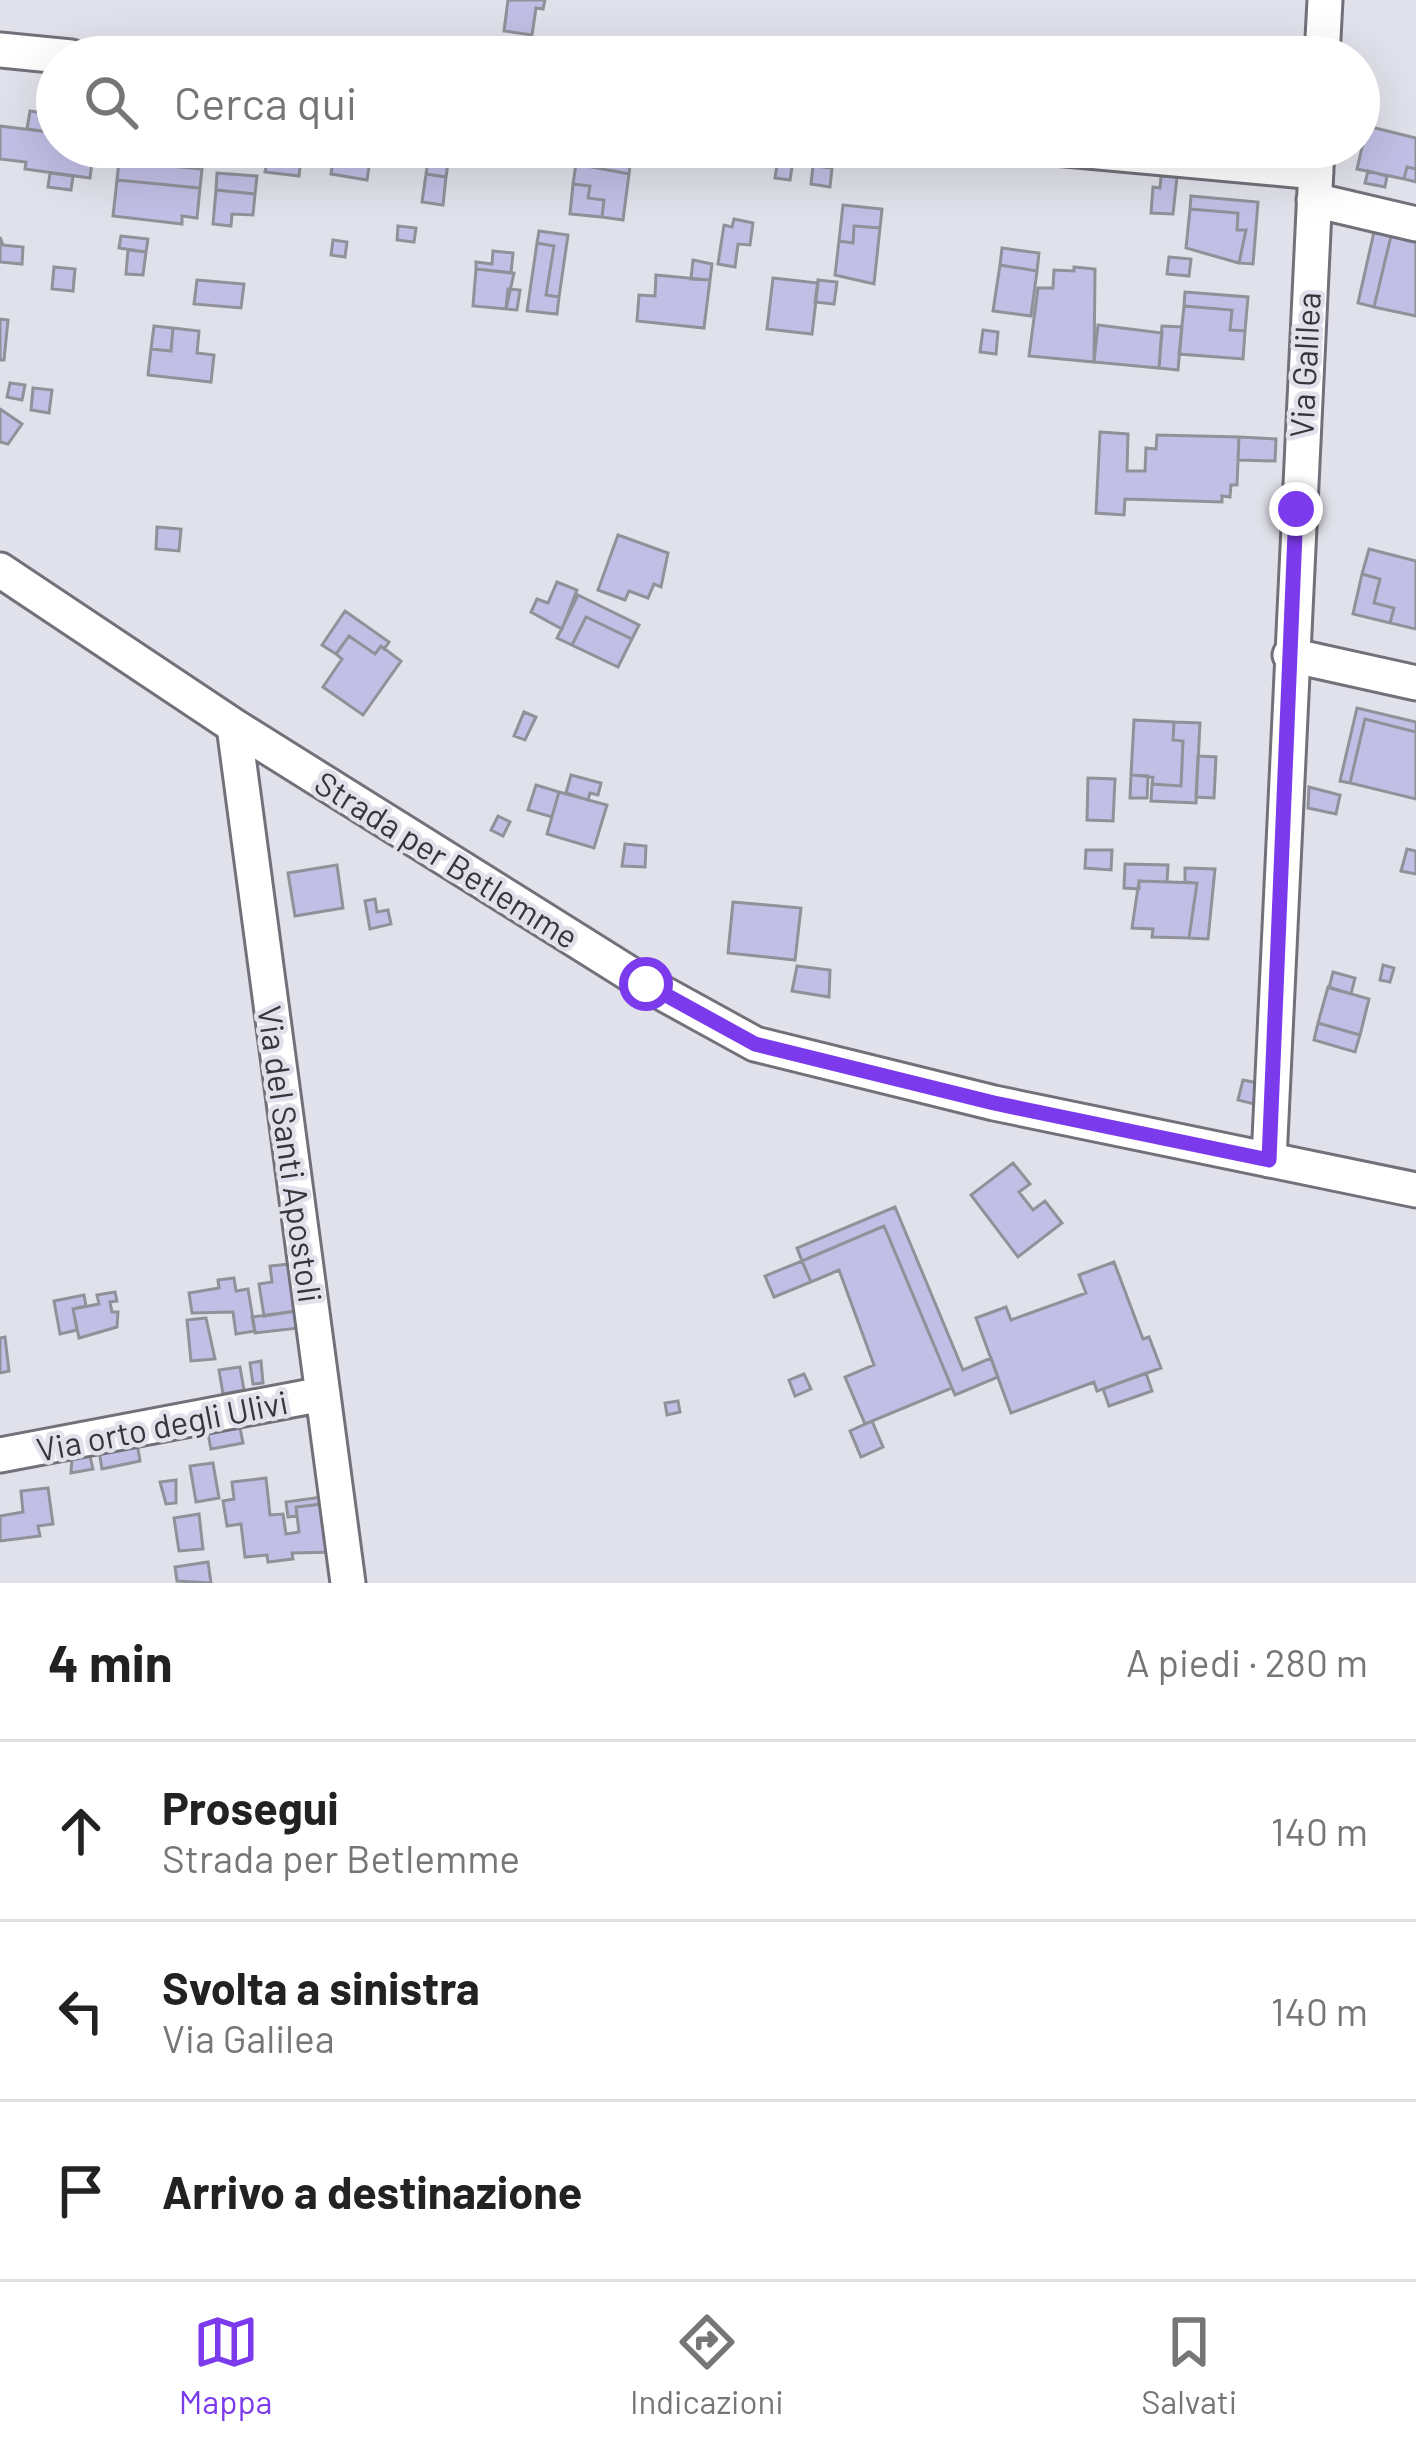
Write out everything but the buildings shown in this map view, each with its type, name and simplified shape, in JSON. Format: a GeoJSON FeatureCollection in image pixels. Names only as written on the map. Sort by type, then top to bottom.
{"type":"FeatureCollection","features":[{"type":"Feature","properties":{"kind":"street"},"geometry":{"type":"LineString","coordinates":[[1323,36],[1325,0]]}},
{"type":"Feature","properties":{"kind":"street"},"geometry":{"type":"LineString","coordinates":[[0,50],[36,54]]}},
{"type":"Feature","properties":{"kind":"street"},"geometry":{"type":"LineString","coordinates":[[1264,168],[1316,173],[1416,224]]}},
{"type":"Feature","properties":{"kind":"street","name":"Via Galilea"},"geometry":{"type":"LineString","coordinates":[[1269,1160],[1316,173]]}},
{"type":"Feature","properties":{"kind":"street","name":"Strada per Betlemme"},"geometry":{"type":"LineString","coordinates":[[0,570],[234,726],[646,984],[755,1044],[994,1103],[1416,1190]]}},
{"type":"Feature","properties":{"kind":"street"},"geometry":{"type":"LineString","coordinates":[[1290,655],[1416,683]]}},
{"type":"Feature","properties":{"kind":"street","name":"Via del Santi Apostoli"},"geometry":{"type":"LineString","coordinates":[[234,726],[348,1583]]}},
{"type":"Feature","properties":{"kind":"street","name":"Via orto degli Ulivi"},"geometry":{"type":"LineString","coordinates":[[0,1456],[323,1394]]}},
{"type":"Feature","properties":{"kind":"route"},"geometry":{"type":"LineString","coordinates":[[646,984],[755,1044],[994,1103],[1269,1160],[1296,509]]}}]}
